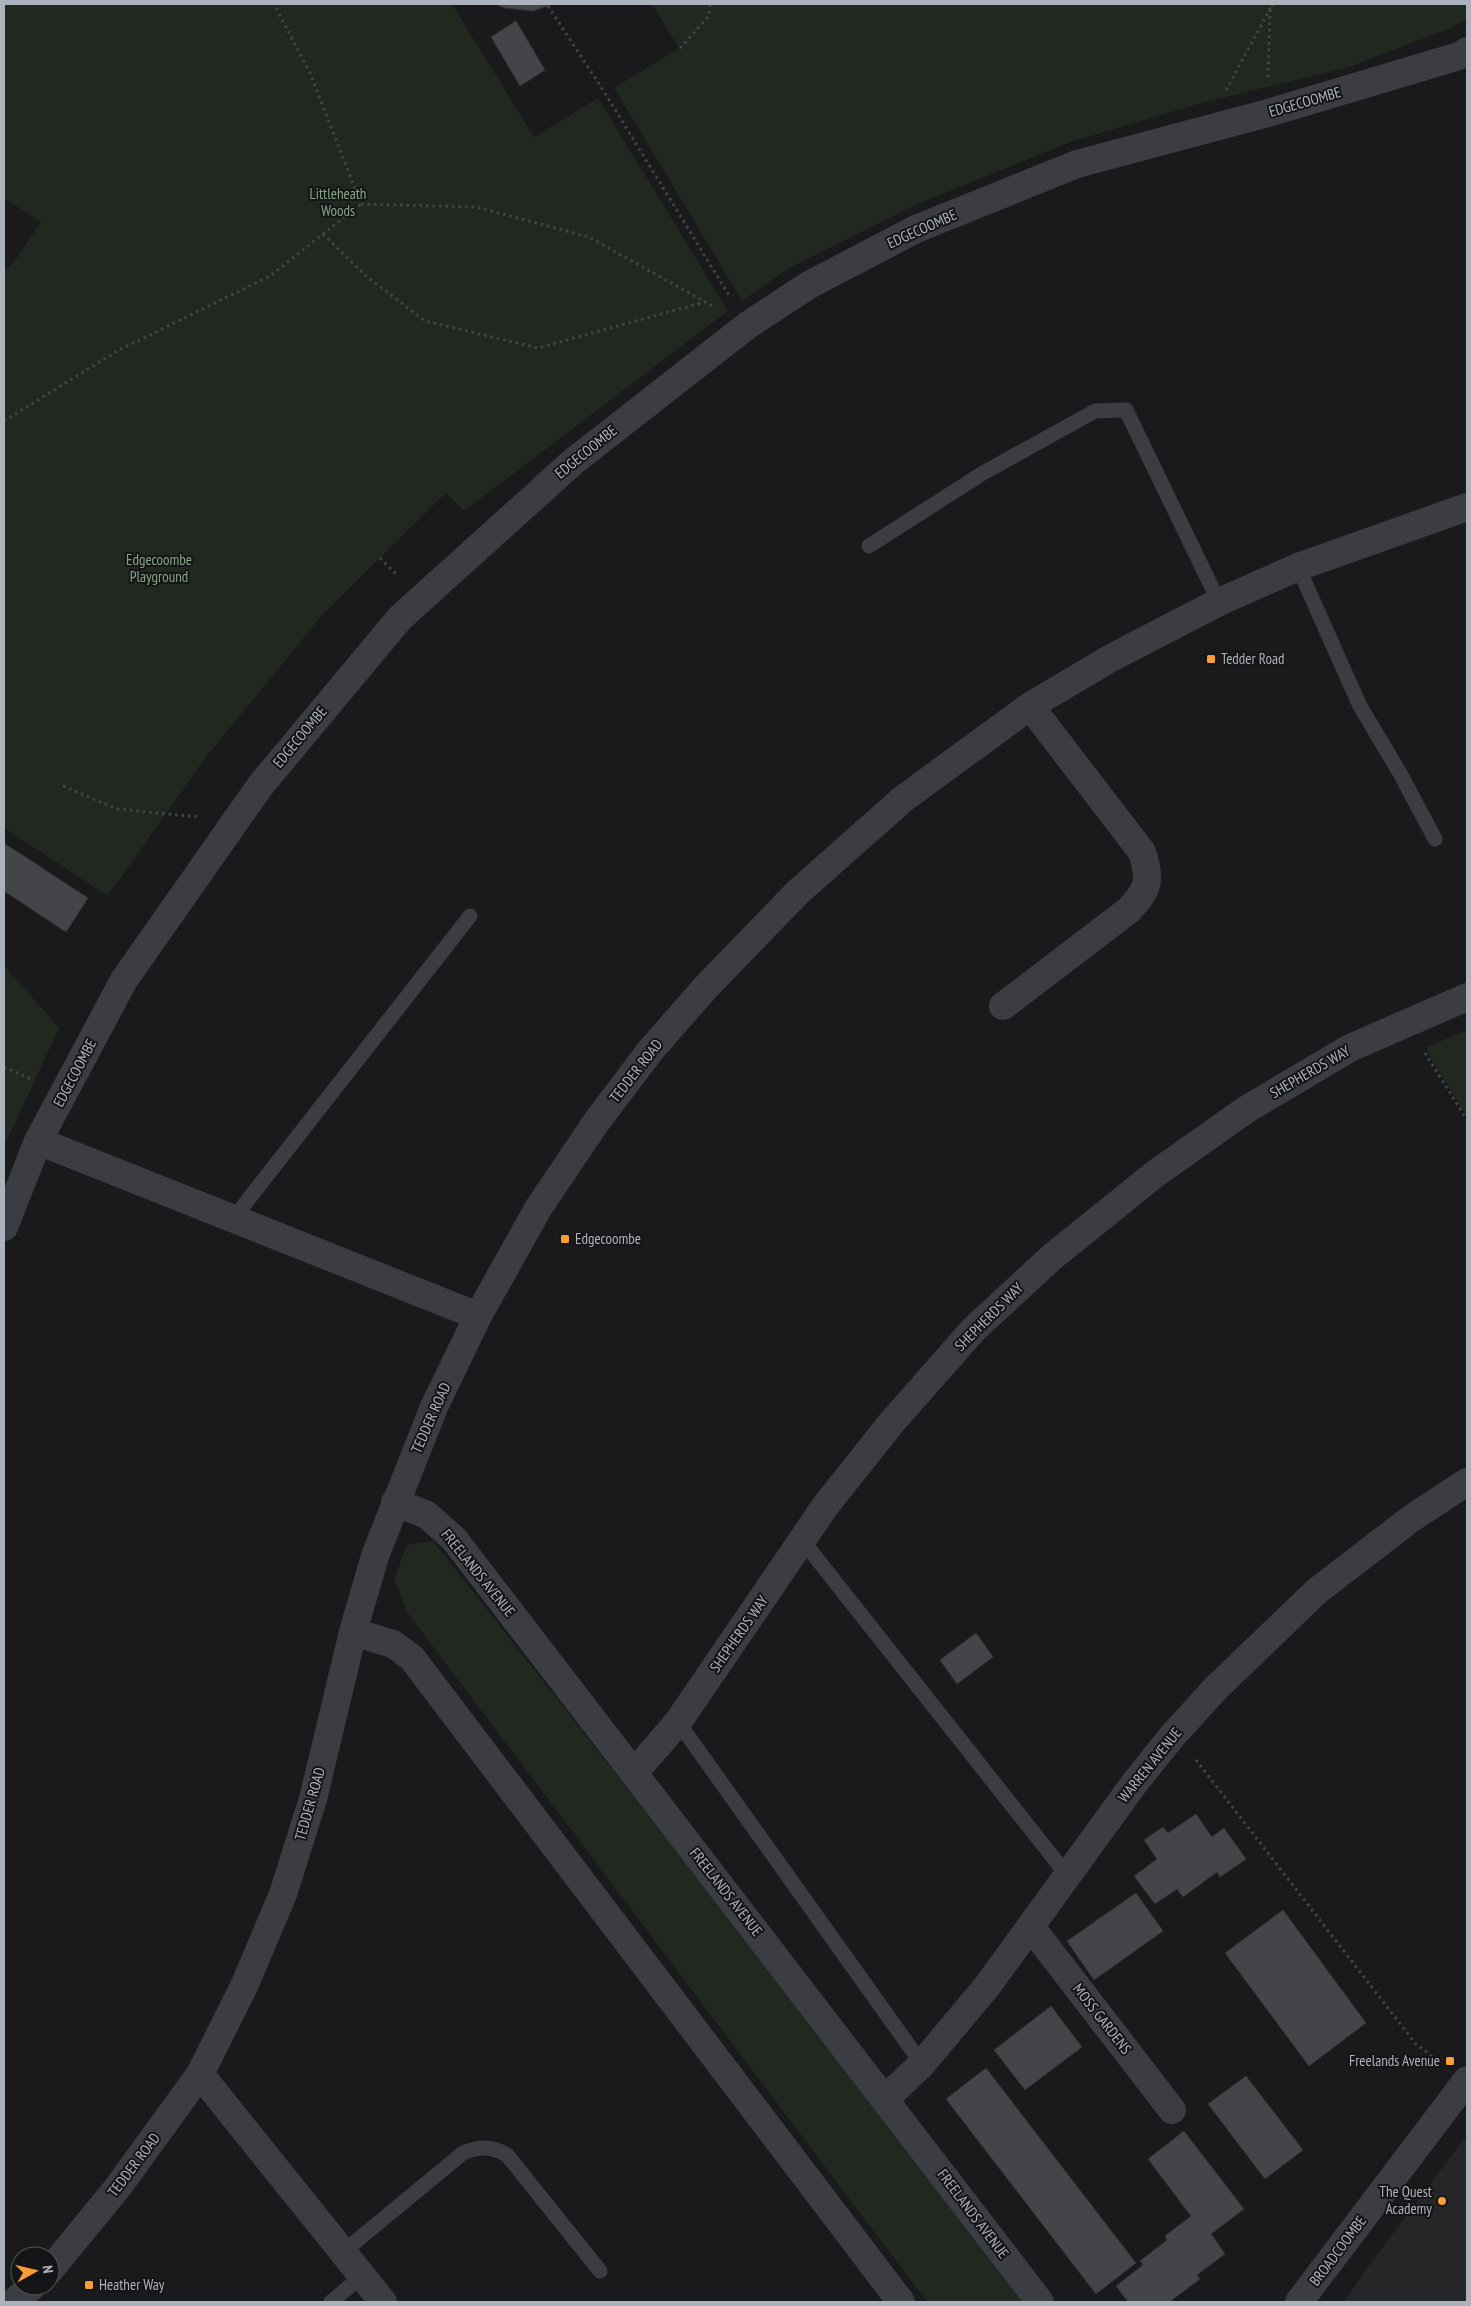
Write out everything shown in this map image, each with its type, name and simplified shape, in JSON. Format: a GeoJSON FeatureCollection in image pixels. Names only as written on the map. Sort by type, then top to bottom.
{"type":"FeatureCollection","features":[{"type":"Feature","properties":{"kind":"street","name":"EDGECOOMBE"},"geometry":{"type":"LineString","coordinates":[[4,1227],[38,1141],[124,980],[260,786],[400,618],[574,461],[748,325],[809,286],[916,229],[1077,164],[1268,113],[1458,56],[1467,51]]}},
{"type":"Feature","properties":{"kind":"street","name":"TEDDER ROAD"},"geometry":{"type":"LineString","coordinates":[[60,2258],[118,2188],[200,2074],[245,1984],[283,1894],[313,1798],[353,1632],[375,1556],[434,1407],[478,1316],[539,1207],[597,1121],[650,1051],[706,987],[796,894],[903,799],[1030,706],[1111,658],[1220,602],[1298,567],[1467,507]]}},
{"type":"Feature","properties":{"kind":"street"},"geometry":{"type":"LineString","coordinates":[[1003,1006],[1129,910],[1144,893],[1148,872],[1142,852],[1030,706]]}},
{"type":"Feature","properties":{"kind":"street","name":"SHEPHERDS WAY"},"geometry":{"type":"LineString","coordinates":[[634,1773],[678,1722],[757,1610],[826,1505],[892,1422],[967,1336],[1052,1257],[1155,1174],[1247,1109],[1350,1048],[1467,997]]}},
{"type":"Feature","properties":{"kind":"street"},"geometry":{"type":"LineString","coordinates":[[38,1141],[478,1316]]}},
{"type":"Feature","properties":{"kind":"street","name":"WARREN AVENUE"},"geometry":{"type":"LineString","coordinates":[[885,2099],[922,2064],[988,1985],[1136,1781],[1174,1734],[1216,1688],[1317,1591],[1412,1518],[1467,1482]]}},
{"type":"Feature","properties":{"kind":"street","name":"FREELANDS AVENUE"},"geometry":{"type":"LineString","coordinates":[[395,1502],[427,1514],[454,1539],[1040,2302]]}},
{"type":"Feature","properties":{"kind":"street"},"geometry":{"type":"LineString","coordinates":[[353,1632],[393,1644],[412,1658],[901,2302]]}},
{"type":"Feature","properties":{"kind":"street","name":"MOSS GARDENS"},"geometry":{"type":"LineString","coordinates":[[1031,1927],[1172,2110]]}},
{"type":"Feature","properties":{"kind":"street"},"geometry":{"type":"LineString","coordinates":[[200,2074],[383,2302]]}},
{"type":"Feature","properties":{"kind":"street","name":"BROADCOOMBE"},"geometry":{"type":"LineString","coordinates":[[1299,2302],[1466,2081]]}},
{"type":"Feature","properties":{"kind":"lane"},"geometry":{"type":"LineString","coordinates":[[869,546],[983,473],[1095,411],[1126,410],[1220,602]]}},
{"type":"Feature","properties":{"kind":"lane"},"geometry":{"type":"LineString","coordinates":[[1298,567],[1360,706],[1401,775],[1435,839]]}},
{"type":"Feature","properties":{"kind":"lane"},"geometry":{"type":"LineString","coordinates":[[233,1219],[470,916]]}},
{"type":"Feature","properties":{"kind":"lane"},"geometry":{"type":"LineString","coordinates":[[802,1540],[1068,1875]]}},
{"type":"Feature","properties":{"kind":"lane"},"geometry":{"type":"LineString","coordinates":[[678,1722],[922,2064]]}},
{"type":"Feature","properties":{"kind":"lane"},"geometry":{"type":"LineString","coordinates":[[343,2252],[463,2153],[483,2147],[496,2149],[507,2155],[600,2271]]}},
{"type":"Feature","properties":{"kind":"lane"},"geometry":{"type":"LineString","coordinates":[[331,2302],[362,2276]]}},
{"type":"Feature","properties":{"kind":"path"},"geometry":{"type":"LineString","coordinates":[[274,4],[310,73],[360,204]]}},
{"type":"Feature","properties":{"kind":"path"},"geometry":{"type":"LineString","coordinates":[[680,48],[708,16],[710,4]]}},
{"type":"Feature","properties":{"kind":"path"},"geometry":{"type":"LineString","coordinates":[[1268,113],[1269,4]]}},
{"type":"Feature","properties":{"kind":"path"},"geometry":{"type":"LineString","coordinates":[[1204,130],[1273,4]]}},
{"type":"Feature","properties":{"kind":"path"},"geometry":{"type":"LineString","coordinates":[[548,6],[605,94],[748,325]]}},
{"type":"Feature","properties":{"kind":"path"},"geometry":{"type":"LineString","coordinates":[[4,420],[119,350],[270,276],[360,204],[476,207],[589,237],[748,325]]}},
{"type":"Feature","properties":{"kind":"path"},"geometry":{"type":"LineString","coordinates":[[323,234],[366,276],[425,321],[538,348],[705,302]]}},
{"type":"Feature","properties":{"kind":"path"},"geometry":{"type":"LineString","coordinates":[[63,786],[117,809],[236,819]]}},
{"type":"Feature","properties":{"kind":"path"},"geometry":{"type":"LineString","coordinates":[[1406,1023],[1467,1120]]}},
{"type":"Feature","properties":{"kind":"path"},"geometry":{"type":"LineString","coordinates":[[1174,1734],[1415,2043],[1466,2081]]}},
{"type":"Feature","properties":{"kind":"shaded area","name":"The Quest Academy"},"geometry":{"type":"Polygon","coordinates":[[[1467,2135],[1467,2302],[1344,2302],[1368,2267],[1467,2135]]]}},
{"type":"Feature","properties":{"kind":"green space","name":"Littleheath Woods"},"geometry":{"type":"Polygon","coordinates":[[[4,4],[452,4],[534,137],[598,98],[728,311],[464,511],[446,493],[325,612],[205,758],[108,896],[4,828],[4,272],[17,258],[41,222],[4,198],[4,4]]]}},
{"type":"Feature","properties":{"kind":"green space"},"geometry":{"type":"Polygon","coordinates":[[[652,4],[1467,4],[1467,19],[1448,29],[1349,67],[1202,103],[1070,142],[913,206],[791,267],[742,301],[614,88],[679,48],[652,4]]]}},
{"type":"Feature","properties":{"kind":"green space"},"geometry":{"type":"Polygon","coordinates":[[[4,965],[59,1028],[4,1147],[4,965]]]}},
{"type":"Feature","properties":{"kind":"green space"},"geometry":{"type":"Polygon","coordinates":[[[1467,1030],[1467,1116],[1428,1054],[1427,1047],[1467,1030]]]}},
{"type":"Feature","properties":{"kind":"green space"},"geometry":{"type":"Polygon","coordinates":[[[433,1541],[730,1920],[1022,2302],[927,2302],[407,1612],[394,1579],[407,1545],[433,1541]]]}},
{"type":"Feature","properties":{"kind":"building"},"geometry":{"type":"Polygon","coordinates":[[[496,4],[553,4],[533,11],[505,8],[496,4]]]}},
{"type":"Feature","properties":{"kind":"building"},"geometry":{"type":"Polygon","coordinates":[[[516,21],[545,70],[520,86],[491,37],[516,21]]]}},
{"type":"Feature","properties":{"kind":"building"},"geometry":{"type":"Polygon","coordinates":[[[4,843],[88,898],[66,932],[4,891],[4,843]]]}},
{"type":"Feature","properties":{"kind":"building"},"geometry":{"type":"Polygon","coordinates":[[[976,1633],[993,1657],[957,1684],[940,1660],[976,1633]]]}},
{"type":"Feature","properties":{"kind":"building"},"geometry":{"type":"Polygon","coordinates":[[[1196,1814],[1212,1837],[1224,1828],[1246,1859],[1220,1877],[1217,1872],[1183,1897],[1177,1889],[1155,1904],[1134,1876],[1157,1859],[1144,1840],[1163,1827],[1168,1833],[1196,1814]]]}},
{"type":"Feature","properties":{"kind":"building"},"geometry":{"type":"Polygon","coordinates":[[[1136,1893],[1163,1931],[1094,1980],[1067,1941],[1136,1893]]]}},
{"type":"Feature","properties":{"kind":"building"},"geometry":{"type":"Polygon","coordinates":[[[1283,1910],[1366,2023],[1309,2066],[1225,1953],[1283,1910]]]}},
{"type":"Feature","properties":{"kind":"building"},"geometry":{"type":"Polygon","coordinates":[[[1051,2006],[1082,2047],[1025,2090],[994,2050],[1051,2006]]]}},
{"type":"Feature","properties":{"kind":"building"},"geometry":{"type":"Polygon","coordinates":[[[986,2068],[1136,2263],[1096,2294],[946,2099],[986,2068]]]}},
{"type":"Feature","properties":{"kind":"building"},"geometry":{"type":"Polygon","coordinates":[[[1246,2076],[1303,2150],[1265,2179],[1208,2104],[1246,2076]]]}},
{"type":"Feature","properties":{"kind":"building"},"geometry":{"type":"Polygon","coordinates":[[[1184,2131],[1244,2209],[1211,2234],[1225,2254],[1197,2275],[1200,2279],[1172,2300],[1173,2302],[1128,2302],[1116,2286],[1143,2265],[1140,2261],[1167,2240],[1165,2236],[1191,2216],[1148,2159],[1184,2131]]]}},
{"type":"Feature","properties":{"kind":"place","name":"Tedder Road"},"geometry":{"type":"Point","coordinates":[1211,659]}},
{"type":"Feature","properties":{"kind":"place","name":"Edgecoombe"},"geometry":{"type":"Point","coordinates":[565,1239]}},
{"type":"Feature","properties":{"kind":"place","name":"Freelands Avenue"},"geometry":{"type":"Point","coordinates":[1450,2061]}},
{"type":"Feature","properties":{"kind":"place","name":"The Quest Academy"},"geometry":{"type":"Point","coordinates":[1442,2201]}},
{"type":"Feature","properties":{"kind":"place","name":"Heather Way"},"geometry":{"type":"Point","coordinates":[89,2285]}},
{"type":"Feature","properties":{"kind":"park label","name":"Edgecoombe Playground"},"geometry":{"type":"Point","coordinates":[159,568]}}]}
